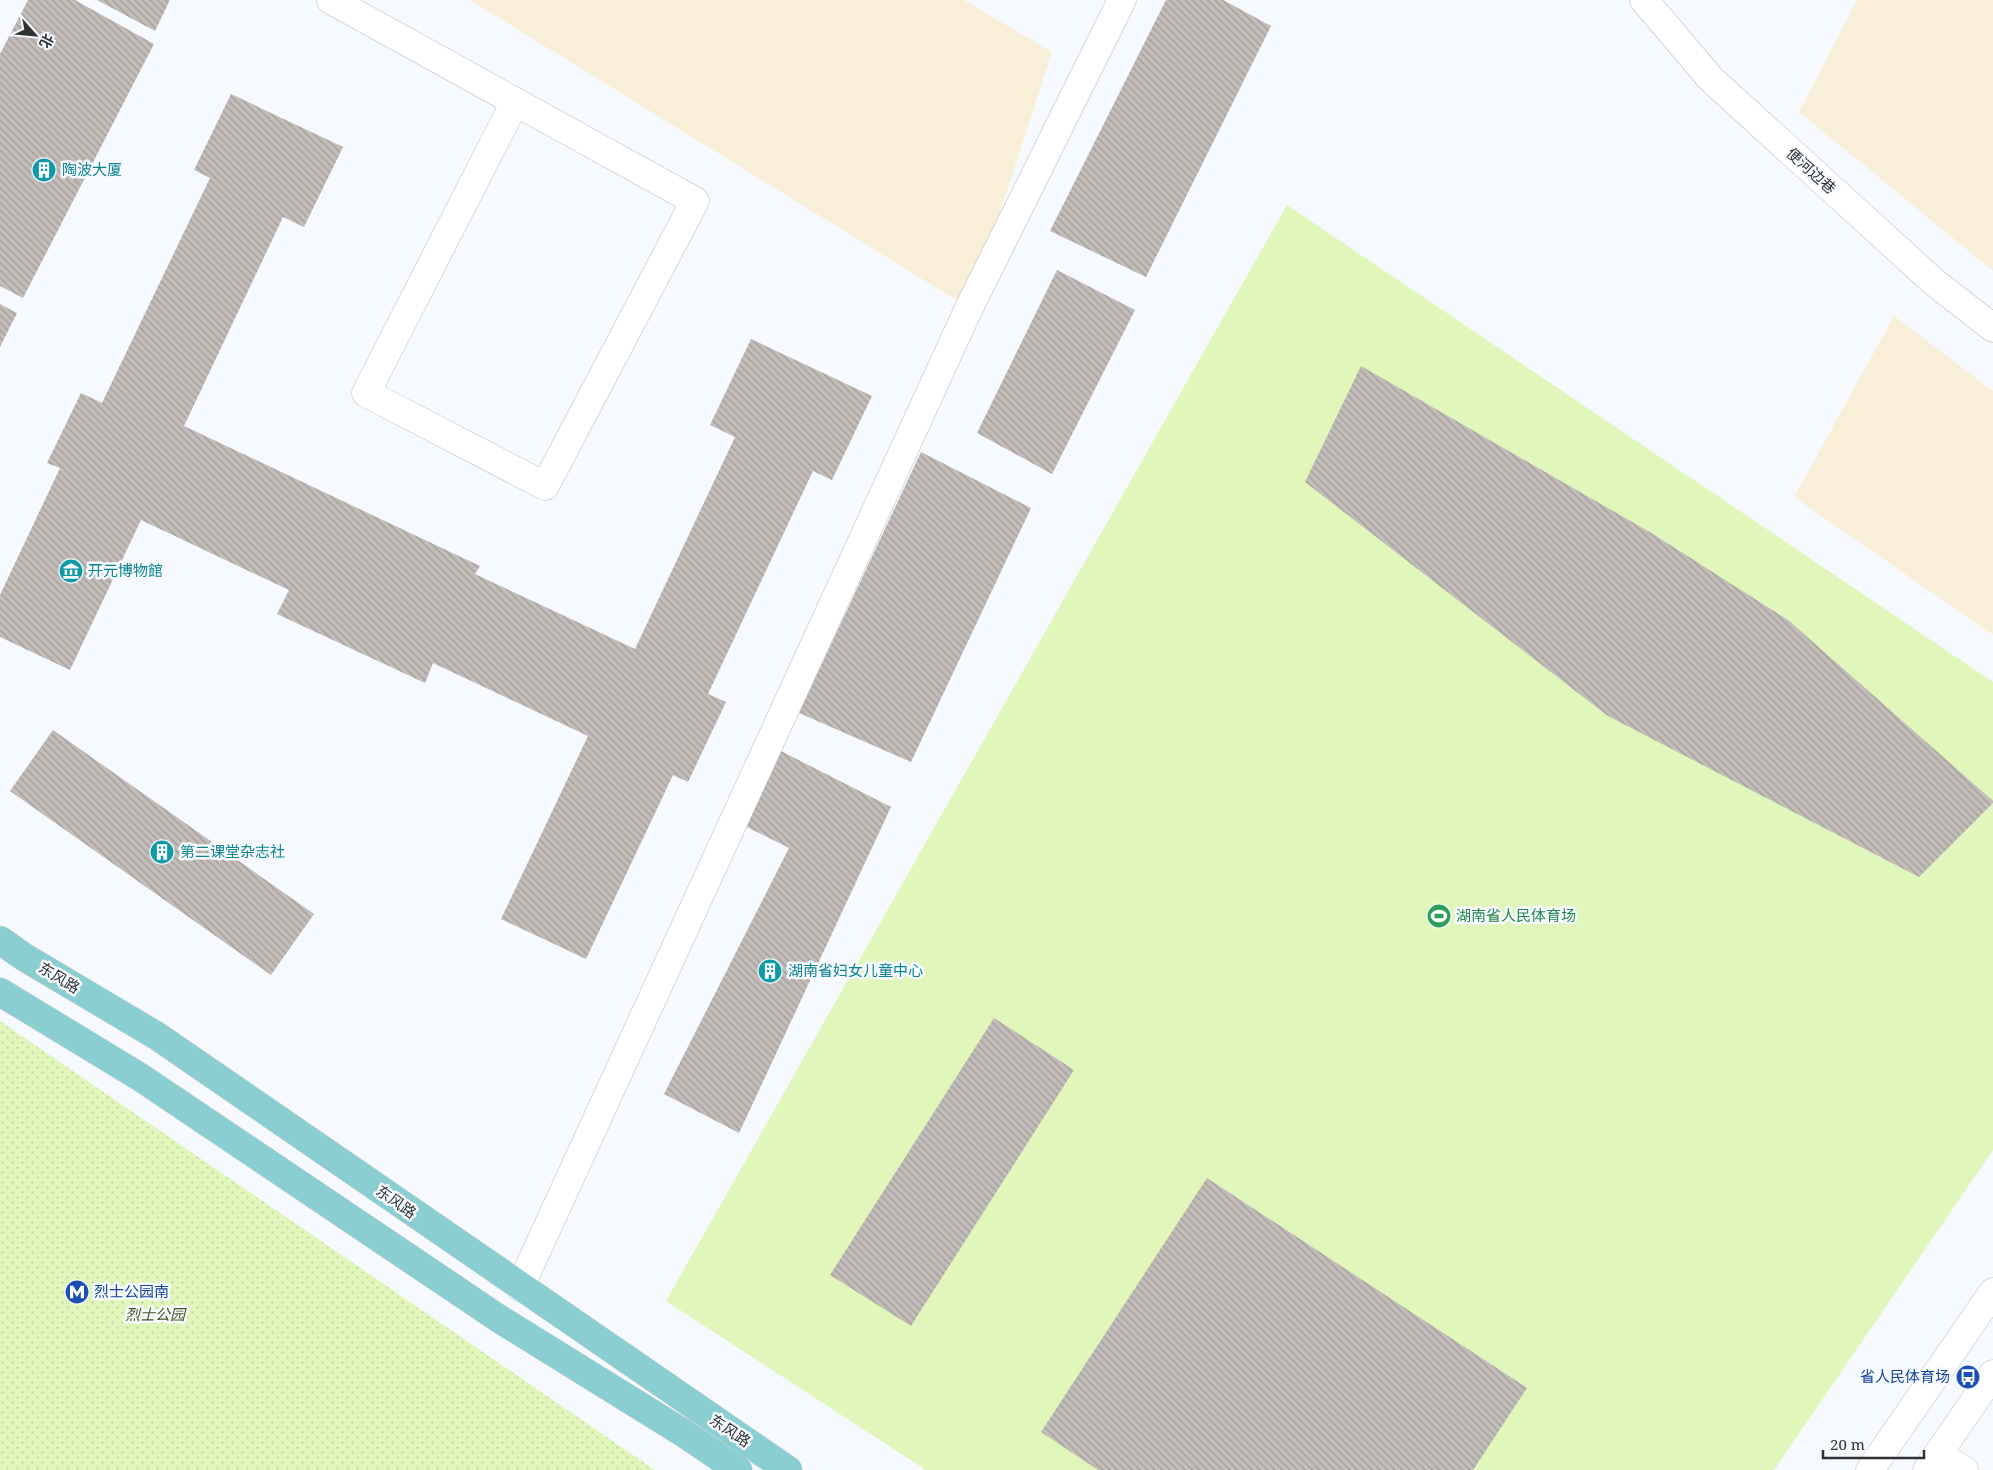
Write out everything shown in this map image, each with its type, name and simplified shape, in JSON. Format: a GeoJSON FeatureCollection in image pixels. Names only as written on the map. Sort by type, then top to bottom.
{"type":"FeatureCollection","features":[{"type":"Feature","properties":{"kind":"main road","name":"东风路"},"geometry":{"type":"LineString","coordinates":[[0,940],[24,957],[157,1036],[788,1470]]}},
{"type":"Feature","properties":{"kind":"main road","name":"东风路"},"geometry":{"type":"LineString","coordinates":[[0,992],[140,1077],[498,1318],[685,1434],[738,1470]]}},
{"type":"Feature","properties":{"kind":"street"},"geometry":{"type":"LineString","coordinates":[[331,0],[695,201],[545,486],[366,393],[515,102]]}},
{"type":"Feature","properties":{"kind":"street"},"geometry":{"type":"LineString","coordinates":[[520,1287],[969,308],[1122,0]]}},
{"type":"Feature","properties":{"kind":"street","name":"便河边巷"},"geometry":{"type":"LineString","coordinates":[[1644,0],[1710,79],[1934,282],[1993,328]]}},
{"type":"Feature","properties":{"kind":"street"},"geometry":{"type":"LineString","coordinates":[[1870,1470],[1993,1292]]}},
{"type":"Feature","properties":{"kind":"street"},"geometry":{"type":"LineString","coordinates":[[1964,1470],[1932,1462],[1993,1374]]}},
{"type":"Feature","properties":{"kind":"shaded area"},"geometry":{"type":"Polygon","coordinates":[[[470,0],[964,0],[1052,52],[969,308],[470,0]]]}},
{"type":"Feature","properties":{"kind":"shaded area"},"geometry":{"type":"Polygon","coordinates":[[[1857,0],[1993,0],[1993,271],[1799,112],[1857,0]]]}},
{"type":"Feature","properties":{"kind":"shaded area"},"geometry":{"type":"Polygon","coordinates":[[[1894,316],[1993,391],[1993,635],[1794,497],[1894,316]]]}},
{"type":"Feature","properties":{"kind":"green space","name":"湖南省人民体育场"},"geometry":{"type":"Polygon","coordinates":[[[1287,205],[1993,682],[1993,1150],[1774,1470],[926,1470],[666,1301],[1287,205]]]}},
{"type":"Feature","properties":{"kind":"green space","name":"烈士公园"},"geometry":{"type":"Polygon","coordinates":[[[0,1021],[655,1470],[0,1470],[0,1021]]]}},
{"type":"Feature","properties":{"kind":"building","name":"陶波大厦"},"geometry":{"type":"Polygon","coordinates":[[[28,0],[75,0],[154,44],[23,298],[0,286],[0,54],[28,0]]]}},
{"type":"Feature","properties":{"kind":"building"},"geometry":{"type":"Polygon","coordinates":[[[97,0],[170,0],[155,31],[97,0]]]}},
{"type":"Feature","properties":{"kind":"building"},"geometry":{"type":"Polygon","coordinates":[[[1166,0],[1223,0],[1271,26],[1146,277],[1050,231],[1166,0]]]}},
{"type":"Feature","properties":{"kind":"building"},"geometry":{"type":"Polygon","coordinates":[[[231,94],[343,147],[304,227],[283,217],[184,426],[480,566],[475,574],[635,649],[735,437],[710,425],[751,339],[872,396],[832,480],[813,471],[708,694],[726,702],[688,782],[673,775],[586,959],[501,919],[588,736],[433,663],[425,683],[277,614],[289,590],[141,520],[70,670],[0,637],[0,595],[60,468],[47,463],[81,393],[102,403],[210,178],[194,170],[231,94]]]}},
{"type":"Feature","properties":{"kind":"building"},"geometry":{"type":"Polygon","coordinates":[[[1057,270],[1135,310],[1052,474],[977,433],[1057,270]]]}},
{"type":"Feature","properties":{"kind":"building"},"geometry":{"type":"Polygon","coordinates":[[[0,304],[17,313],[0,347],[0,304]]]}},
{"type":"Feature","properties":{"kind":"building"},"geometry":{"type":"Polygon","coordinates":[[[1361,366],[1653,534],[1788,620],[1993,803],[1919,877],[1608,716],[1305,482],[1361,366]]]}},
{"type":"Feature","properties":{"kind":"building"},"geometry":{"type":"Polygon","coordinates":[[[921,452],[1031,508],[911,762],[799,713],[921,452]]]}},
{"type":"Feature","properties":{"kind":"building","name":"第二课堂杂志社"},"geometry":{"type":"Polygon","coordinates":[[[53,730],[314,914],[271,975],[10,791],[53,730]]]}},
{"type":"Feature","properties":{"kind":"building","name":"湖南省妇女儿童中心"},"geometry":{"type":"Polygon","coordinates":[[[773,747],[891,807],[739,1133],[664,1094],[789,848],[735,821],[773,747]]]}},
{"type":"Feature","properties":{"kind":"building"},"geometry":{"type":"Polygon","coordinates":[[[994,1018],[1074,1070],[911,1326],[830,1275],[994,1018]]]}},
{"type":"Feature","properties":{"kind":"building"},"geometry":{"type":"Polygon","coordinates":[[[1207,1178],[1527,1388],[1473,1470],[1098,1470],[1041,1432],[1207,1178]]]}},
{"type":"Feature","properties":{"kind":"place","name":"陶波大厦"},"geometry":{"type":"Point","coordinates":[44,170]}},
{"type":"Feature","properties":{"kind":"place","name":"开元博物館"},"geometry":{"type":"Point","coordinates":[71,571]}},
{"type":"Feature","properties":{"kind":"place","name":"第二课堂杂志社"},"geometry":{"type":"Point","coordinates":[162,852]}},
{"type":"Feature","properties":{"kind":"place","name":"湖南省人民体育场"},"geometry":{"type":"Point","coordinates":[1439,916]}},
{"type":"Feature","properties":{"kind":"place","name":"湖南省妇女儿童中心"},"geometry":{"type":"Point","coordinates":[770,971]}},
{"type":"Feature","properties":{"kind":"place","name":"烈士公园南"},"geometry":{"type":"Point","coordinates":[77,1292]}},
{"type":"Feature","properties":{"kind":"place","name":"省人民体育场"},"geometry":{"type":"Point","coordinates":[1968,1377]}}]}
